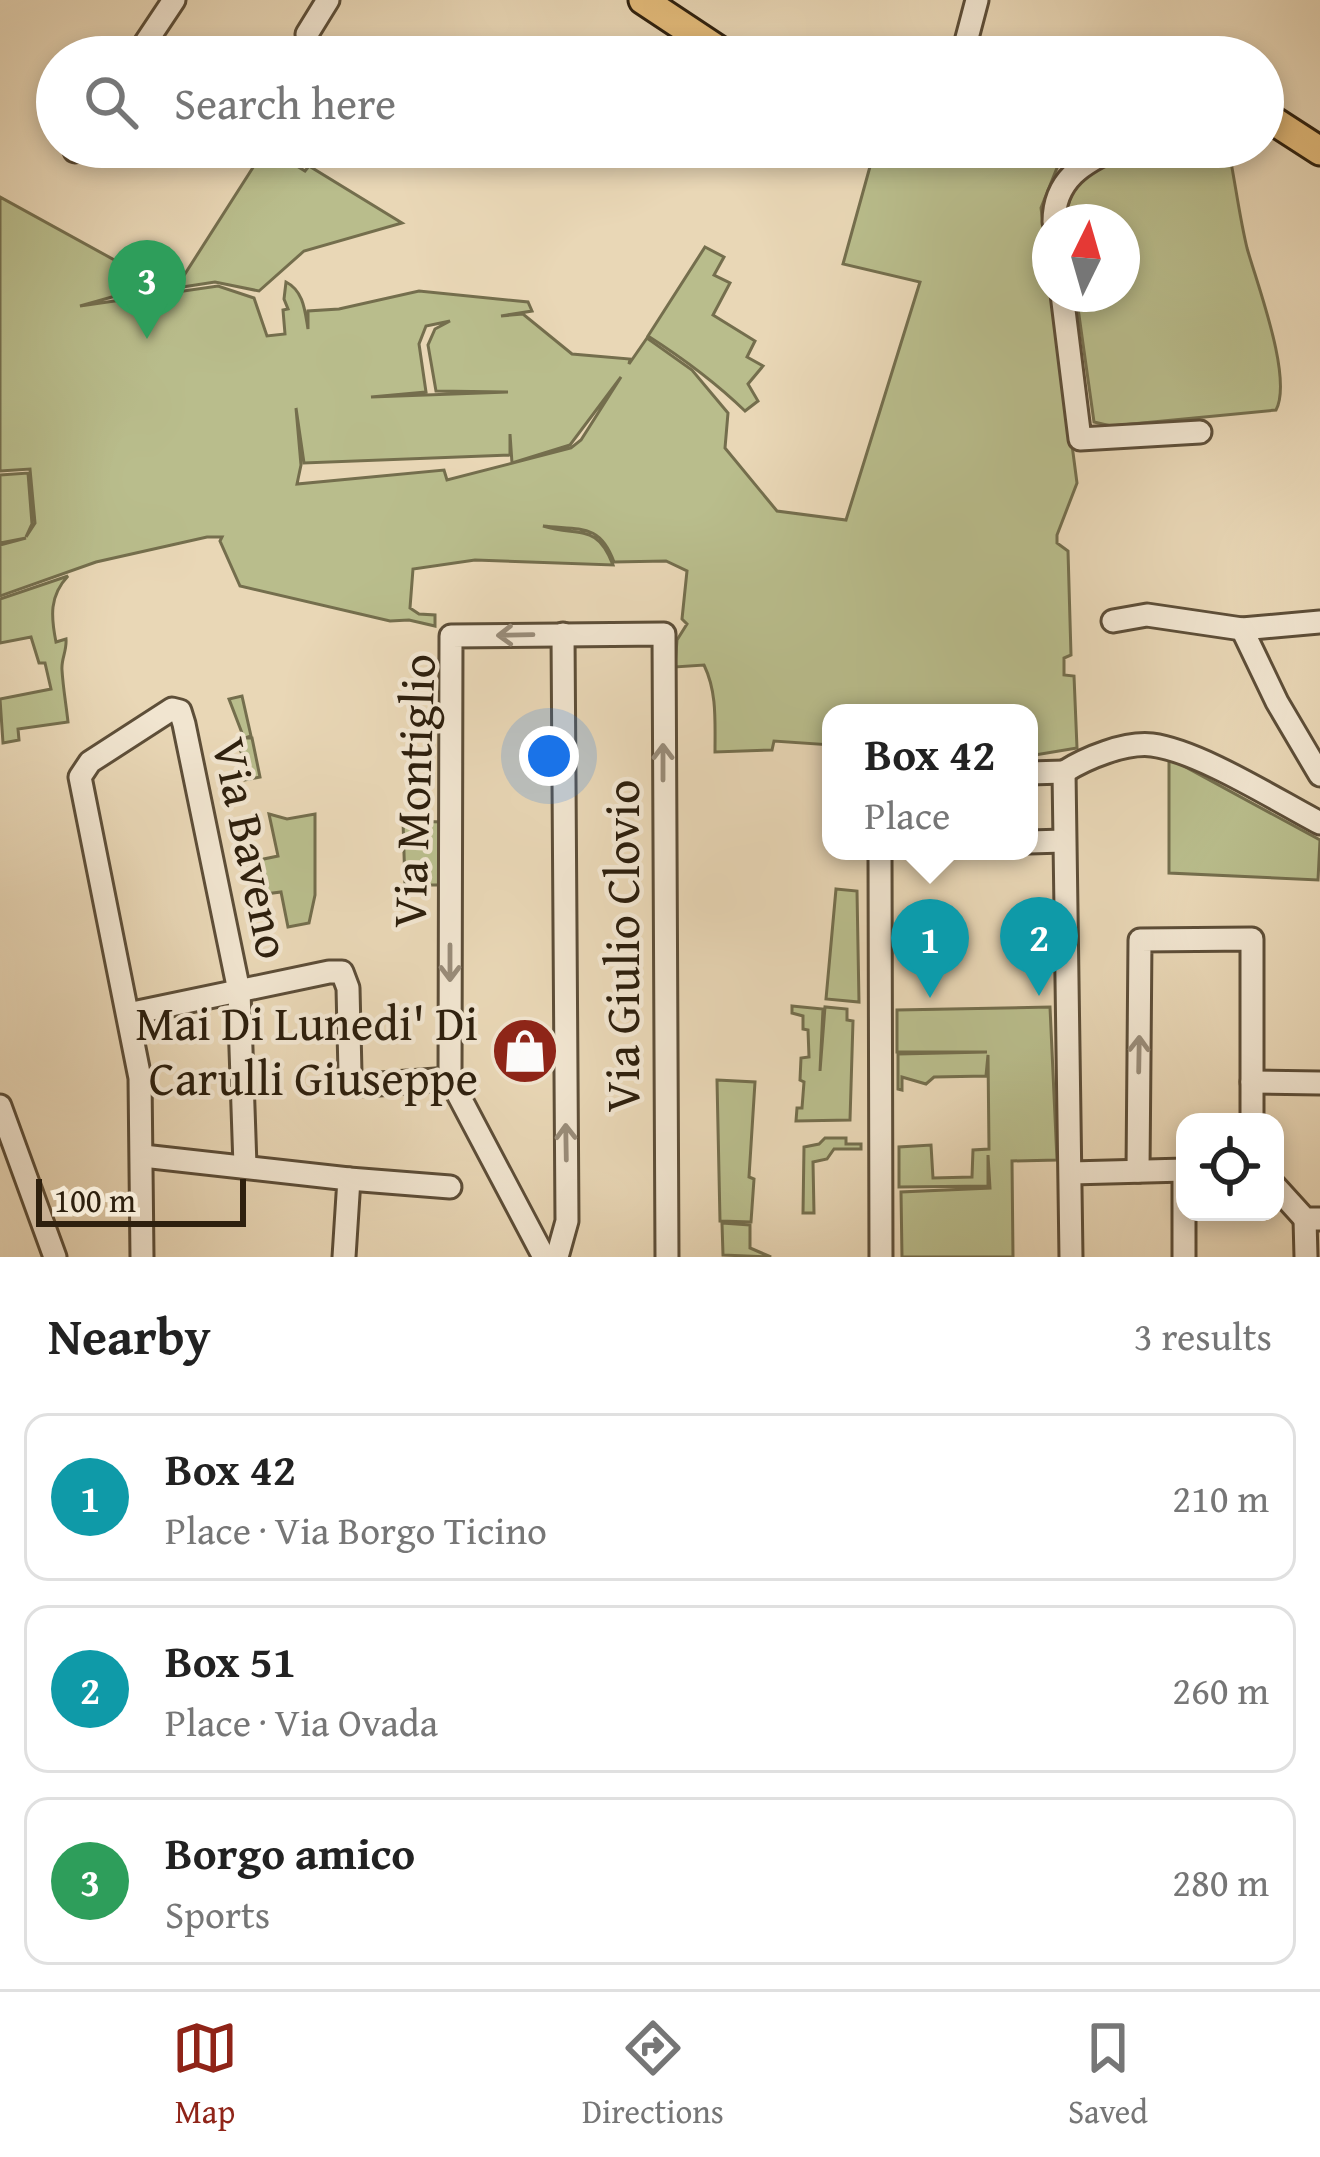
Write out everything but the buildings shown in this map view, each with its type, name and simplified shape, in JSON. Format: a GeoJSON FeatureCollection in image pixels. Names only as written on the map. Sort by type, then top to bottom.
{"type":"FeatureCollection","features":[{"type":"Feature","properties":{"kind":"main road"},"geometry":{"type":"LineString","coordinates":[[643,0],[697,36]]}},
{"type":"Feature","properties":{"kind":"main road"},"geometry":{"type":"LineString","coordinates":[[1284,128],[1320,152]]}},
{"type":"Feature","properties":{"kind":"street"},"geometry":{"type":"LineString","coordinates":[[150,36],[174,0]]}},
{"type":"Feature","properties":{"kind":"street"},"geometry":{"type":"LineString","coordinates":[[307,34],[328,0]]}},
{"type":"Feature","properties":{"kind":"street"},"geometry":{"type":"LineString","coordinates":[[968,36],[977,0]]}},
{"type":"Feature","properties":{"kind":"street"},"geometry":{"type":"LineString","coordinates":[[1055,204],[1069,178],[1081,168]]}},
{"type":"Feature","properties":{"kind":"street"},"geometry":{"type":"LineString","coordinates":[[1065,312],[1081,439],[1200,432]]}},
{"type":"Feature","properties":{"kind":"street"},"geometry":{"type":"LineString","coordinates":[[1113,621],[1147,615],[1242,629],[1320,622]]}},
{"type":"Feature","properties":{"kind":"street"},"geometry":{"type":"LineString","coordinates":[[1242,629],[1320,775]]}},
{"type":"Feature","properties":{"kind":"street"},"geometry":{"type":"LineString","coordinates":[[556,1257],[567,1221],[563,634]]}},
{"type":"Feature","properties":{"kind":"street","name":"Via Montiglio"},"geometry":{"type":"LineString","coordinates":[[450,1079],[451,636],[664,634]]}},
{"type":"Feature","properties":{"kind":"street","name":"Via Giulio Clovio"},"geometry":{"type":"LineString","coordinates":[[664,634],[667,1257]]}},
{"type":"Feature","properties":{"kind":"street","name":"Via Baveno"},"geometry":{"type":"LineString","coordinates":[[128,1014],[80,775],[90,762],[172,709],[179,711],[238,991],[343,972],[354,1082],[450,1079]]}},
{"type":"Feature","properties":{"kind":"street"},"geometry":{"type":"LineString","coordinates":[[1038,773],[1064,772],[1081,761],[1142,745],[1163,747],[1320,824]]}},
{"type":"Feature","properties":{"kind":"street"},"geometry":{"type":"LineString","coordinates":[[1064,772],[1071,1257]]}},
{"type":"Feature","properties":{"kind":"street"},"geometry":{"type":"LineString","coordinates":[[1038,842],[1064,841]]}},
{"type":"Feature","properties":{"kind":"street"},"geometry":{"type":"LineString","coordinates":[[880,860],[881,1257]]}},
{"type":"Feature","properties":{"kind":"street"},"geometry":{"type":"LineString","coordinates":[[1138,1171],[1140,940],[1252,939],[1252,1113]]}},
{"type":"Feature","properties":{"kind":"street"},"geometry":{"type":"LineString","coordinates":[[142,1257],[142,1089],[128,1014],[238,991],[245,1166]]}},
{"type":"Feature","properties":{"kind":"street"},"geometry":{"type":"LineString","coordinates":[[450,1079],[544,1257]]}},
{"type":"Feature","properties":{"kind":"street"},"geometry":{"type":"LineString","coordinates":[[1252,1082],[1320,1084]]}},
{"type":"Feature","properties":{"kind":"street"},"geometry":{"type":"LineString","coordinates":[[0,1106],[6,1140],[55,1257]]}},
{"type":"Feature","properties":{"kind":"street"},"geometry":{"type":"LineString","coordinates":[[143,1156],[450,1187]]}},
{"type":"Feature","properties":{"kind":"street"},"geometry":{"type":"LineString","coordinates":[[1071,1173],[1176,1170]]}},
{"type":"Feature","properties":{"kind":"street"},"geometry":{"type":"LineString","coordinates":[[344,1257],[349,1179]]}},
{"type":"Feature","properties":{"kind":"street"},"geometry":{"type":"LineString","coordinates":[[1284,1194],[1312,1220],[1306,1257]]}},
{"type":"Feature","properties":{"kind":"street"},"geometry":{"type":"LineString","coordinates":[[1184,1221],[1184,1257]]}},
{"type":"Feature","properties":{"kind":"green space"},"geometry":{"type":"Polygon","coordinates":[[[253,168],[312,168],[402,223],[304,251],[259,291],[215,282],[176,288],[253,168]]]}},
{"type":"Feature","properties":{"kind":"green space"},"geometry":{"type":"Polygon","coordinates":[[[870,168],[1057,168],[1043,204],[1032,204],[1032,312],[1055,312],[1077,483],[1057,543],[1068,551],[1071,655],[1064,658],[1064,675],[1074,676],[1077,748],[1038,754],[1038,704],[822,704],[822,744],[774,741],[772,750],[715,752],[713,696],[704,665],[675,667],[677,640],[687,624],[682,619],[687,571],[666,561],[614,562],[602,540],[578,529],[543,526],[594,537],[613,565],[475,560],[413,569],[410,608],[435,615],[435,626],[390,621],[240,586],[222,537],[96,562],[0,596],[0,545],[26,538],[0,543],[0,475],[28,473],[32,524],[26,537],[35,523],[30,469],[0,471],[0,197],[158,284],[80,306],[218,286],[254,298],[267,336],[285,334],[286,282],[300,296],[308,329],[308,311],[419,291],[528,302],[532,311],[501,316],[523,314],[572,354],[630,359],[629,364],[647,338],[692,370],[728,413],[725,448],[777,511],[846,520],[920,282],[843,264],[870,168]],[[450,321],[426,326],[419,344],[426,392],[371,397],[508,392],[436,391],[428,345],[435,329],[450,321]],[[621,377],[570,445],[512,463],[510,434],[510,455],[304,463],[296,408],[301,465],[297,484],[444,470],[447,480],[571,448],[621,377]]]}},
{"type":"Feature","properties":{"kind":"green space"},"geometry":{"type":"Polygon","coordinates":[[[1099,168],[1232,168],[1247,248],[1277,354],[1280,395],[1276,410],[1111,426],[1094,422],[1079,312],[1140,312],[1140,204],[1069,204],[1085,178],[1099,168]]]}},
{"type":"Feature","properties":{"kind":"green space"},"geometry":{"type":"Polygon","coordinates":[[[705,247],[724,257],[714,275],[730,283],[713,315],[755,341],[747,357],[763,366],[748,384],[758,401],[745,411],[648,336],[705,247]]]}},
{"type":"Feature","properties":{"kind":"green space"},"geometry":{"type":"Polygon","coordinates":[[[68,576],[57,591],[53,615],[56,642],[66,639],[62,670],[68,722],[18,729],[19,740],[3,743],[0,699],[51,689],[45,663],[39,663],[31,637],[0,643],[0,599],[68,576]]]}},
{"type":"Feature","properties":{"kind":"green space"},"geometry":{"type":"Polygon","coordinates":[[[242,696],[251,736],[245,738],[252,738],[260,777],[245,780],[237,741],[242,733],[229,699],[242,696]]]}},
{"type":"Feature","properties":{"kind":"green space"},"geometry":{"type":"Polygon","coordinates":[[[1169,758],[1320,840],[1318,880],[1169,873],[1169,758]]]}},
{"type":"Feature","properties":{"kind":"green space"},"geometry":{"type":"Polygon","coordinates":[[[269,814],[287,819],[315,814],[315,895],[309,923],[288,927],[281,892],[265,894],[259,860],[278,856],[269,814]]]}},
{"type":"Feature","properties":{"kind":"green space"},"geometry":{"type":"Polygon","coordinates":[[[403,821],[445,822],[446,885],[405,885],[403,821]]]}},
{"type":"Feature","properties":{"kind":"green space"},"geometry":{"type":"Polygon","coordinates":[[[836,889],[857,891],[859,1002],[826,999],[836,889]]]}},
{"type":"Feature","properties":{"kind":"green space"},"geometry":{"type":"Polygon","coordinates":[[[792,1006],[823,1009],[820,1071],[825,1007],[847,1009],[847,1020],[853,1021],[850,1120],[796,1121],[797,1108],[802,1108],[801,1058],[809,1057],[808,1030],[803,1029],[803,1016],[792,1013],[792,1006]]]}},
{"type":"Feature","properties":{"kind":"green space"},"geometry":{"type":"Polygon","coordinates":[[[1050,1007],[1057,1160],[1012,1161],[1013,1257],[902,1257],[901,1192],[990,1188],[988,1155],[988,1186],[899,1187],[899,1147],[931,1145],[933,1178],[972,1177],[973,1150],[989,1149],[988,1055],[986,1076],[934,1077],[926,1084],[902,1077],[902,1090],[898,1089],[898,1054],[987,1052],[897,1052],[897,1010],[1050,1007]]]}},
{"type":"Feature","properties":{"kind":"green space"},"geometry":{"type":"Polygon","coordinates":[[[717,1080],[755,1082],[751,1222],[720,1221],[717,1080]]]}},
{"type":"Feature","properties":{"kind":"green space"},"geometry":{"type":"Polygon","coordinates":[[[825,1138],[846,1138],[846,1144],[861,1144],[861,1149],[834,1149],[827,1159],[813,1162],[814,1213],[803,1213],[804,1147],[825,1138]]]}},
{"type":"Feature","properties":{"kind":"green space"},"geometry":{"type":"Polygon","coordinates":[[[722,1223],[750,1225],[750,1248],[771,1257],[723,1255],[722,1223]]]}},
{"type":"Feature","properties":{"kind":"place","name":"Borgo amico"},"geometry":{"type":"Point","coordinates":[147,339]}},
{"type":"Feature","properties":{"kind":"place","name":"Box 51"},"geometry":{"type":"Point","coordinates":[1039,996]}},
{"type":"Feature","properties":{"kind":"place","name":"Box 42"},"geometry":{"type":"Point","coordinates":[930,998]}},
{"type":"Feature","properties":{"kind":"place","name":"Mai Di Lunedi' Di Carulli Giuseppe"},"geometry":{"type":"Point","coordinates":[525,1051]}}]}
